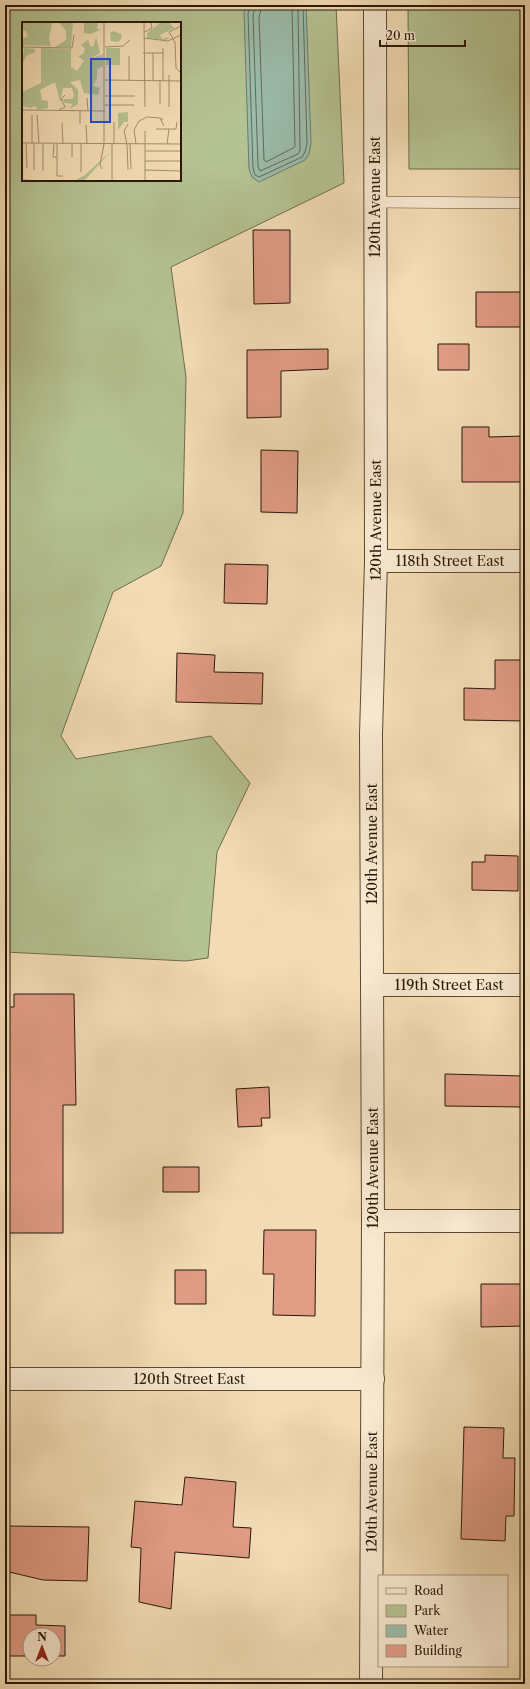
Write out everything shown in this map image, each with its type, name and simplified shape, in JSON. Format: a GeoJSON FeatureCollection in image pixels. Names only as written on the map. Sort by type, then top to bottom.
{"type":"FeatureCollection","features":[{"type":"Feature","properties":{"kind":"street","name":"120th Avenue East"},"geometry":{"type":"LineString","coordinates":[[371,1684],[373,1221],[371,734],[376,561],[375,5]]}},
{"type":"Feature","properties":{"kind":"street","name":"118th Street East"},"geometry":{"type":"LineString","coordinates":[[376,561],[525,561]]}},
{"type":"Feature","properties":{"kind":"street","name":"119th Street East"},"geometry":{"type":"LineString","coordinates":[[372,985],[525,986]]}},
{"type":"Feature","properties":{"kind":"street"},"geometry":{"type":"LineString","coordinates":[[373,1221],[525,1221]]}},
{"type":"Feature","properties":{"kind":"street","name":"120th Street East"},"geometry":{"type":"LineString","coordinates":[[5,1379],[373,1379]]}},
{"type":"Feature","properties":{"kind":"lane"},"geometry":{"type":"LineString","coordinates":[[375,202],[525,203]]}},
{"type":"Feature","properties":{"kind":"green space"},"geometry":{"type":"Polygon","coordinates":[[[5,5],[336,5],[344,183],[171,267],[186,377],[183,513],[161,566],[113,592],[61,736],[76,759],[211,736],[250,783],[217,852],[208,958],[186,961],[5,952],[5,5]]]}},
{"type":"Feature","properties":{"kind":"green space"},"geometry":{"type":"Polygon","coordinates":[[[408,5],[525,5],[525,169],[409,169],[408,5]]]}},
{"type":"Feature","properties":{"kind":"water"},"geometry":{"type":"Polygon","coordinates":[[[248,5],[306,5],[311,143],[309,154],[305,160],[259,182],[252,177],[249,169],[244,11],[248,5]]]}},
{"type":"Feature","properties":{"kind":"building"},"geometry":{"type":"Polygon","coordinates":[[[253,230],[290,230],[290,303],[254,304],[253,230]]]}},
{"type":"Feature","properties":{"kind":"building"},"geometry":{"type":"Polygon","coordinates":[[[476,292],[525,292],[525,327],[476,327],[476,292]]]}},
{"type":"Feature","properties":{"kind":"building"},"geometry":{"type":"Polygon","coordinates":[[[438,344],[469,344],[469,370],[438,370],[438,344]]]}},
{"type":"Feature","properties":{"kind":"building"},"geometry":{"type":"Polygon","coordinates":[[[328,349],[328,369],[281,371],[281,417],[247,418],[247,350],[328,349]]]}},
{"type":"Feature","properties":{"kind":"building"},"geometry":{"type":"Polygon","coordinates":[[[462,427],[489,427],[489,437],[525,436],[525,482],[462,482],[462,427]]]}},
{"type":"Feature","properties":{"kind":"building"},"geometry":{"type":"Polygon","coordinates":[[[261,450],[298,451],[297,513],[261,512],[261,450]]]}},
{"type":"Feature","properties":{"kind":"building"},"geometry":{"type":"Polygon","coordinates":[[[225,564],[268,565],[267,604],[224,603],[225,564]]]}},
{"type":"Feature","properties":{"kind":"building"},"geometry":{"type":"Polygon","coordinates":[[[177,653],[215,655],[214,672],[263,673],[262,704],[176,702],[177,653]]]}},
{"type":"Feature","properties":{"kind":"building"},"geometry":{"type":"Polygon","coordinates":[[[495,660],[525,660],[525,721],[464,720],[464,688],[495,689],[495,660]]]}},
{"type":"Feature","properties":{"kind":"building"},"geometry":{"type":"Polygon","coordinates":[[[485,855],[518,856],[518,891],[472,890],[472,862],[485,862],[485,855]]]}},
{"type":"Feature","properties":{"kind":"building"},"geometry":{"type":"Polygon","coordinates":[[[14,994],[74,994],[76,1105],[63,1105],[63,1233],[5,1233],[5,1007],[14,1007],[14,994]]]}},
{"type":"Feature","properties":{"kind":"building"},"geometry":{"type":"Polygon","coordinates":[[[445,1074],[523,1076],[522,1107],[445,1106],[445,1074]]]}},
{"type":"Feature","properties":{"kind":"building"},"geometry":{"type":"Polygon","coordinates":[[[269,1087],[270,1118],[261,1118],[262,1126],[238,1127],[236,1089],[269,1087]]]}},
{"type":"Feature","properties":{"kind":"building"},"geometry":{"type":"Polygon","coordinates":[[[163,1167],[199,1167],[199,1192],[163,1192],[163,1167]]]}},
{"type":"Feature","properties":{"kind":"building"},"geometry":{"type":"Polygon","coordinates":[[[264,1230],[316,1230],[315,1316],[273,1315],[274,1274],[263,1274],[264,1230]]]}},
{"type":"Feature","properties":{"kind":"building"},"geometry":{"type":"Polygon","coordinates":[[[175,1270],[206,1270],[206,1304],[175,1304],[175,1270]]]}},
{"type":"Feature","properties":{"kind":"building"},"geometry":{"type":"Polygon","coordinates":[[[481,1284],[525,1284],[525,1326],[481,1327],[481,1284]]]}},
{"type":"Feature","properties":{"kind":"building"},"geometry":{"type":"Polygon","coordinates":[[[464,1427],[504,1428],[503,1458],[515,1458],[514,1516],[506,1516],[505,1541],[461,1539],[464,1427]]]}},
{"type":"Feature","properties":{"kind":"building"},"geometry":{"type":"Polygon","coordinates":[[[185,1477],[236,1482],[233,1527],[251,1528],[249,1558],[175,1552],[171,1609],[139,1602],[141,1548],[131,1547],[135,1501],[182,1505],[185,1477]]]}},
{"type":"Feature","properties":{"kind":"building"},"geometry":{"type":"Polygon","coordinates":[[[5,1526],[89,1527],[87,1581],[43,1580],[5,1571],[5,1526]]]}},
{"type":"Feature","properties":{"kind":"building"},"geometry":{"type":"Polygon","coordinates":[[[5,1615],[36,1615],[36,1625],[65,1626],[65,1656],[62,1656],[62,1627],[22,1627],[22,1656],[5,1656],[5,1615]]]}}]}
